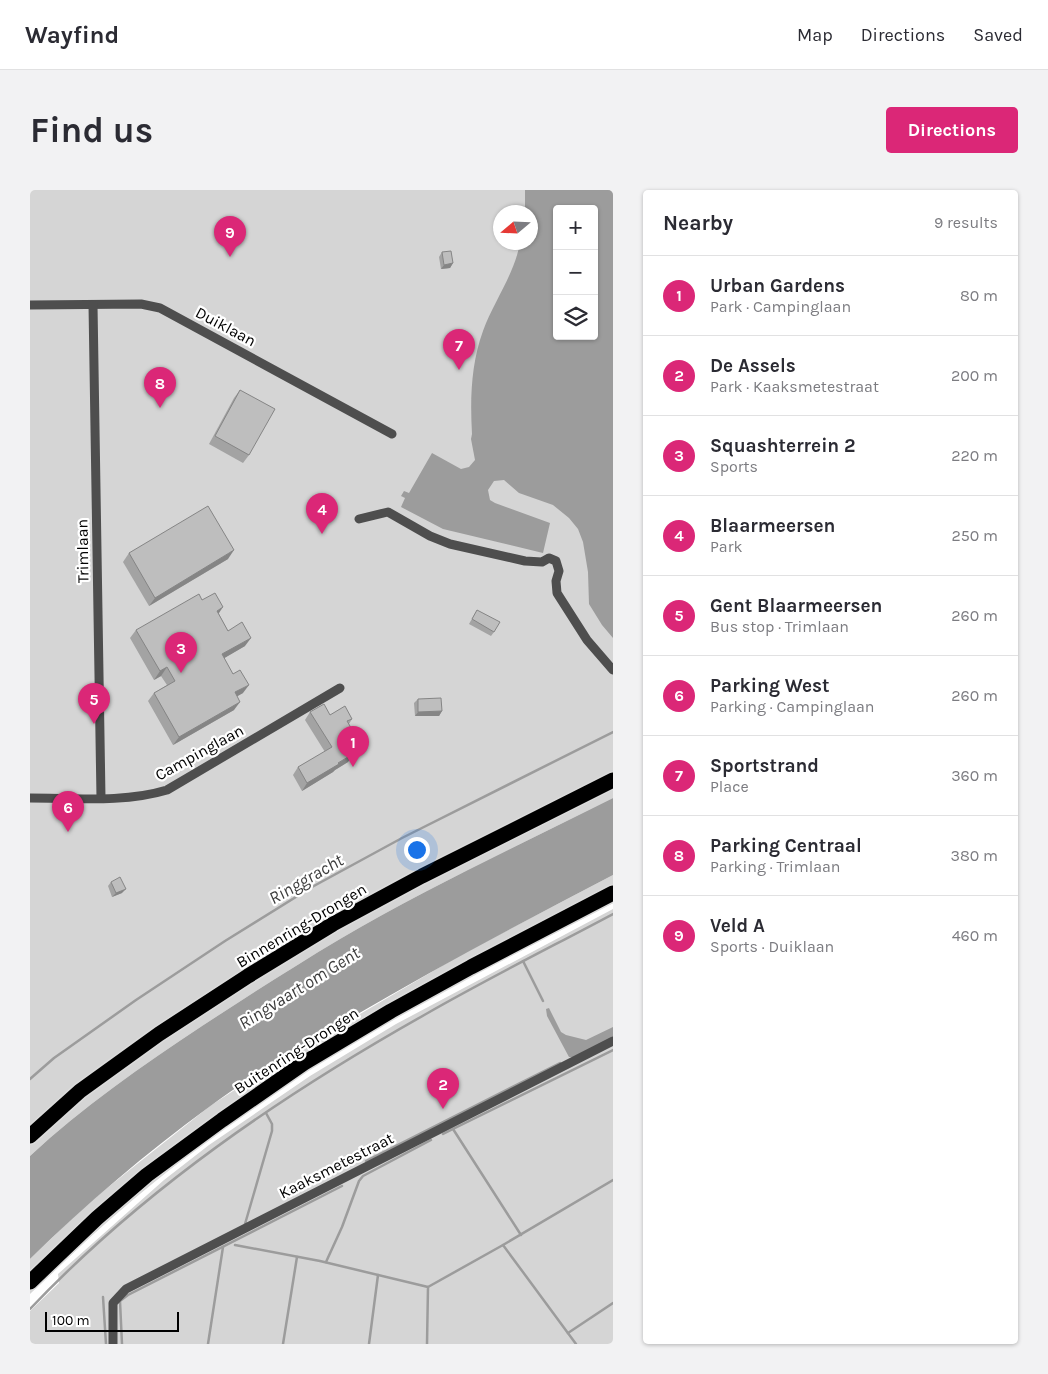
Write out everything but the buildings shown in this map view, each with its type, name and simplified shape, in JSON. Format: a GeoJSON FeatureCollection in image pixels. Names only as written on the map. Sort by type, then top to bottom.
{"type":"FeatureCollection","features":[{"type":"Feature","properties":{"kind":"highway","name":"Binnenring-Drongen"},"geometry":{"type":"LineString","coordinates":[[30,1136],[80,1091],[159,1034],[333,924],[422,876],[613,780]]}},
{"type":"Feature","properties":{"kind":"highway","name":"Buitenring-Drongen"},"geometry":{"type":"LineString","coordinates":[[30,1282],[97,1218],[147,1175],[296,1068],[391,1011],[613,893]]}},
{"type":"Feature","properties":{"kind":"street","name":"Duiklaan"},"geometry":{"type":"LineString","coordinates":[[30,305],[141,304],[160,308],[392,434]]}},
{"type":"Feature","properties":{"kind":"street","name":"Trimlaan"},"geometry":{"type":"LineString","coordinates":[[93,305],[101,798]]}},
{"type":"Feature","properties":{"kind":"street"},"geometry":{"type":"LineString","coordinates":[[359,519],[388,512],[430,536],[450,544],[525,561],[542,562],[549,558],[556,561],[559,571],[556,581],[557,593],[587,640],[613,670]]}},
{"type":"Feature","properties":{"kind":"street","name":"Campinglaan"},"geometry":{"type":"LineString","coordinates":[[30,798],[101,798],[150,795],[167,790],[340,688]]}},
{"type":"Feature","properties":{"kind":"street","name":"Kaaksmetestraat"},"geometry":{"type":"LineString","coordinates":[[113,1344],[113,1303],[126,1289],[613,1041]]}},
{"type":"Feature","properties":{"kind":"shaded area"},"geometry":{"type":"Polygon","coordinates":[[[30,190],[613,190],[613,798],[475,866],[373,920],[305,960],[202,1026],[135,1072],[91,1104],[30,1156],[30,190]]]}},
{"type":"Feature","properties":{"kind":"shaded area"},"geometry":{"type":"Polygon","coordinates":[[[613,875],[613,885],[413,990],[302,1057],[215,1115],[142,1170],[30,1273],[30,1259],[86,1205],[210,1106],[273,1065],[464,953],[613,875]]]}},
{"type":"Feature","properties":{"kind":"shaded area"},"geometry":{"type":"Polygon","coordinates":[[[613,900],[613,903],[461,982],[362,1038],[265,1099],[145,1189],[30,1294],[30,1289],[64,1256],[161,1172],[286,1081],[406,1009],[613,900]]]}},
{"type":"Feature","properties":{"kind":"shaded area"},"geometry":{"type":"Polygon","coordinates":[[[613,909],[613,1344],[30,1344],[30,1311],[59,1283],[58,1274],[164,1180],[209,1145],[310,1076],[396,1024],[613,909]]]}},
{"type":"Feature","properties":{"kind":"water"},"geometry":{"type":"Polygon","coordinates":[[[525,190],[613,190],[613,638],[589,604],[588,572],[583,542],[578,529],[569,518],[553,505],[519,493],[504,480],[494,481],[488,490],[490,500],[495,503],[550,523],[543,553],[443,529],[401,507],[405,498],[401,496],[404,491],[409,493],[432,453],[461,469],[469,467],[475,460],[471,439],[471,408],[476,356],[483,331],[509,277],[518,250],[538,250],[538,205],[525,205],[525,190]]]}},
{"type":"Feature","properties":{"kind":"water","name":"Ringvaart om Gent"},"geometry":{"type":"Polygon","coordinates":[[[613,798],[613,875],[398,991],[238,1087],[139,1161],[30,1259],[30,1156],[91,1104],[202,1026],[340,939],[441,884],[613,798]]]}},
{"type":"Feature","properties":{"kind":"water"},"geometry":{"type":"Polygon","coordinates":[[[549,1008],[561,1032],[566,1035],[586,1040],[613,1027],[613,1038],[573,1057],[569,1057],[547,1016],[546,1009],[549,1008]]]}},
{"type":"Feature","properties":{"kind":"waterway","name":"Ringgracht"},"geometry":{"type":"LineString","coordinates":[[30,1079],[54,1058],[136,1000],[225,941],[312,887],[402,838],[613,732]]}},
{"type":"Feature","properties":{"kind":"waterway"},"geometry":{"type":"LineString","coordinates":[[30,1309],[74,1265],[167,1184],[267,1111],[319,1077],[426,1014],[613,914]]}},
{"type":"Feature","properties":{"kind":"waterway"},"geometry":{"type":"LineString","coordinates":[[523,961],[543,1001]]}},
{"type":"Feature","properties":{"kind":"waterway"},"geometry":{"type":"LineString","coordinates":[[521,1235],[453,1129],[613,1050]]}},
{"type":"Feature","properties":{"kind":"waterway"},"geometry":{"type":"LineString","coordinates":[[366,1161],[560,1063]]}},
{"type":"Feature","properties":{"kind":"waterway"},"geometry":{"type":"LineString","coordinates":[[246,1223],[272,1131],[272,1124],[266,1113]]}},
{"type":"Feature","properties":{"kind":"waterway"},"geometry":{"type":"LineString","coordinates":[[443,1134],[453,1129]]}},
{"type":"Feature","properties":{"kind":"waterway"},"geometry":{"type":"LineString","coordinates":[[326,1262],[342,1227],[359,1181],[363,1176],[431,1140]]}},
{"type":"Feature","properties":{"kind":"waterway"},"geometry":{"type":"LineString","coordinates":[[503,1245],[613,1180]]}},
{"type":"Feature","properties":{"kind":"waterway"},"geometry":{"type":"LineString","coordinates":[[122,1344],[120,1301],[128,1295],[342,1186]]}},
{"type":"Feature","properties":{"kind":"waterway"},"geometry":{"type":"LineString","coordinates":[[235,1245],[320,1261],[428,1287],[427,1344]]}},
{"type":"Feature","properties":{"kind":"waterway"},"geometry":{"type":"LineString","coordinates":[[428,1287],[503,1245],[576,1344]]}},
{"type":"Feature","properties":{"kind":"waterway"},"geometry":{"type":"LineString","coordinates":[[208,1344],[223,1247]]}},
{"type":"Feature","properties":{"kind":"waterway"},"geometry":{"type":"LineString","coordinates":[[283,1344],[297,1257]]}},
{"type":"Feature","properties":{"kind":"waterway"},"geometry":{"type":"LineString","coordinates":[[369,1344],[378,1275]]}},
{"type":"Feature","properties":{"kind":"waterway"},"geometry":{"type":"LineString","coordinates":[[103,1297],[106,1344]]}},
{"type":"Feature","properties":{"kind":"waterway"},"geometry":{"type":"LineString","coordinates":[[568,1333],[613,1303]]}},
{"type":"Feature","properties":{"kind":"place","name":"Veld A"},"geometry":{"type":"Point","coordinates":[230,257]}},
{"type":"Feature","properties":{"kind":"place","name":"Sportstrand"},"geometry":{"type":"Point","coordinates":[459,370]}},
{"type":"Feature","properties":{"kind":"place","name":"Parking Centraal"},"geometry":{"type":"Point","coordinates":[160,408]}},
{"type":"Feature","properties":{"kind":"place","name":"Blaarmeersen"},"geometry":{"type":"Point","coordinates":[322,534]}},
{"type":"Feature","properties":{"kind":"place","name":"Squashterrein 2"},"geometry":{"type":"Point","coordinates":[181,673]}},
{"type":"Feature","properties":{"kind":"place","name":"Gent Blaarmeersen"},"geometry":{"type":"Point","coordinates":[94,724]}},
{"type":"Feature","properties":{"kind":"place","name":"Urban Gardens"},"geometry":{"type":"Point","coordinates":[353,767]}},
{"type":"Feature","properties":{"kind":"place","name":"Parking West"},"geometry":{"type":"Point","coordinates":[68,832]}},
{"type":"Feature","properties":{"kind":"place","name":"De Assels"},"geometry":{"type":"Point","coordinates":[443,1109]}}]}
